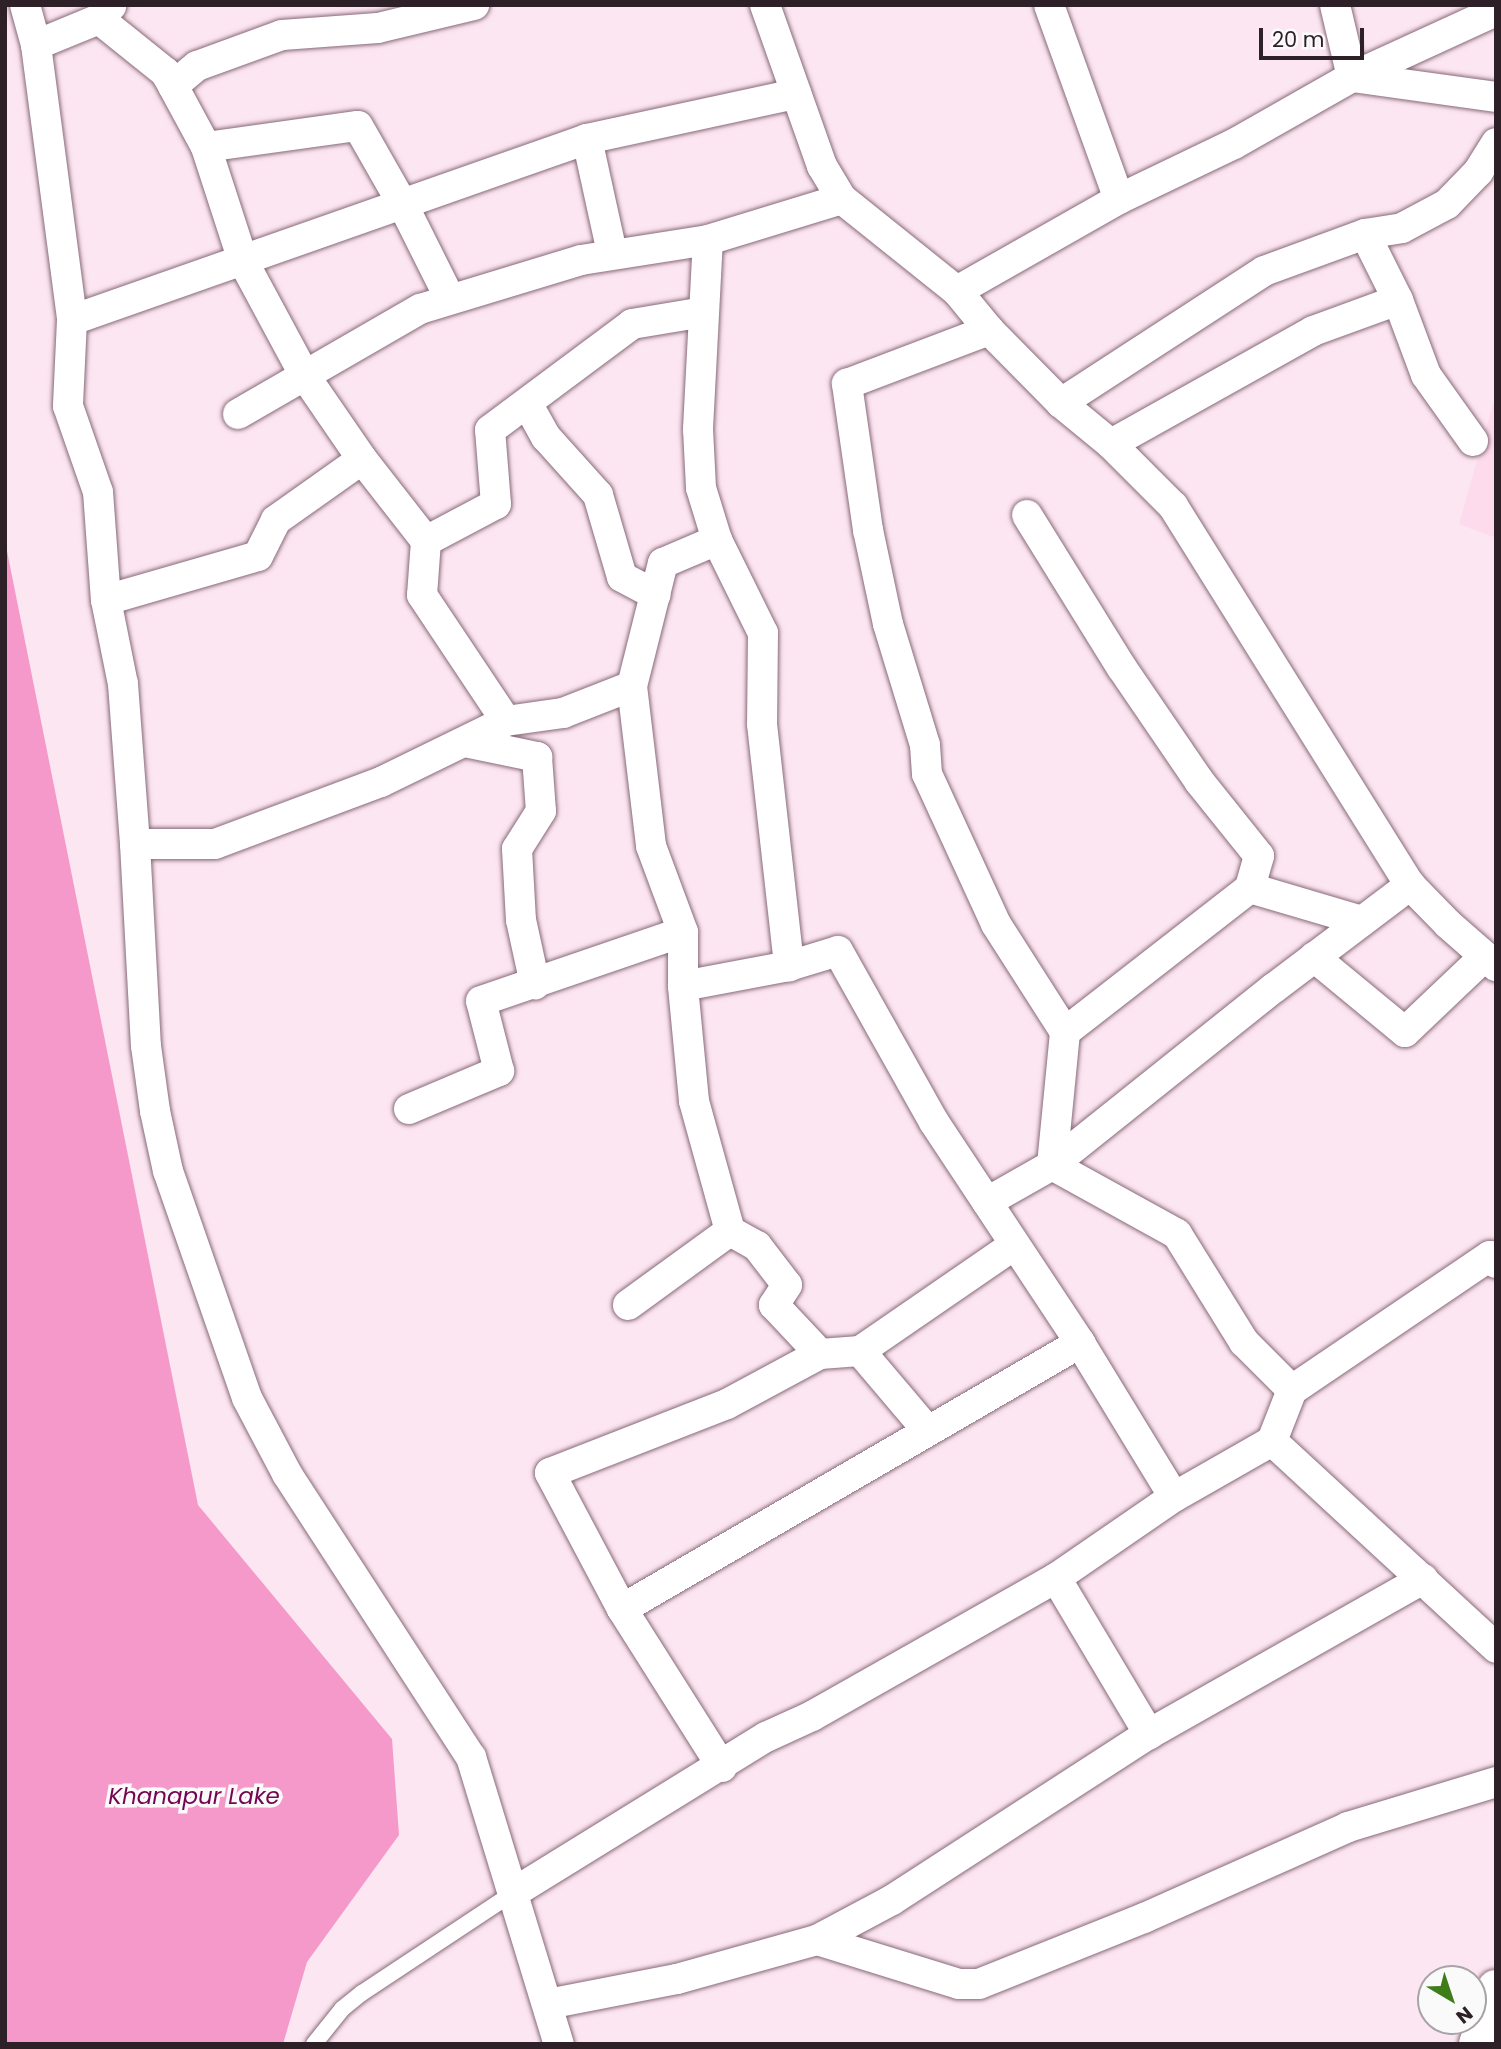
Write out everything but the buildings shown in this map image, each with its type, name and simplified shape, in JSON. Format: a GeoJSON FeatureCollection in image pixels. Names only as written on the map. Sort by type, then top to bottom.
{"type":"FeatureCollection","features":[{"type":"Feature","properties":{"kind":"main road"},"geometry":{"type":"LineString","coordinates":[[1487,2030],[1496,1989]]}},
{"type":"Feature","properties":{"kind":"street"},"geometry":{"type":"LineString","coordinates":[[24,5],[36,45],[72,320],[68,406],[98,492],[106,600],[123,684],[146,1046],[155,1111],[168,1171],[247,1398],[287,1474],[471,1758],[559,2044]]}},
{"type":"Feature","properties":{"kind":"street"},"geometry":{"type":"LineString","coordinates":[[173,86],[197,66],[282,36],[378,28],[474,5]]}},
{"type":"Feature","properties":{"kind":"street"},"geometry":{"type":"LineString","coordinates":[[765,5],[822,166],[842,199],[957,291],[989,330],[1061,403],[1111,444],[1173,506],[1410,885],[1490,962],[1405,1032],[1314,957]]}},
{"type":"Feature","properties":{"kind":"street"},"geometry":{"type":"LineString","coordinates":[[1049,5],[1119,199]]}},
{"type":"Feature","properties":{"kind":"street"},"geometry":{"type":"LineString","coordinates":[[1335,5],[1352,77]]}},
{"type":"Feature","properties":{"kind":"street"},"geometry":{"type":"LineString","coordinates":[[957,291],[1119,199],[1234,144],[1352,77],[1496,10]]}},
{"type":"Feature","properties":{"kind":"street"},"geometry":{"type":"LineString","coordinates":[[36,45],[105,12],[165,72],[206,148],[243,261],[305,376],[362,459],[426,541],[422,594],[506,721]]}},
{"type":"Feature","properties":{"kind":"street"},"geometry":{"type":"LineString","coordinates":[[1352,77],[1496,97]]}},
{"type":"Feature","properties":{"kind":"street"},"geometry":{"type":"LineString","coordinates":[[72,320],[587,139],[796,94]]}},
{"type":"Feature","properties":{"kind":"street"},"geometry":{"type":"LineString","coordinates":[[206,148],[358,126],[402,202],[450,299]]}},
{"type":"Feature","properties":{"kind":"street"},"geometry":{"type":"LineString","coordinates":[[587,139],[612,253]]}},
{"type":"Feature","properties":{"kind":"street"},"geometry":{"type":"LineString","coordinates":[[1061,403],[1264,271],[1365,234],[1402,228],[1447,204],[1478,172],[1496,143]]}},
{"type":"Feature","properties":{"kind":"street"},"geometry":{"type":"LineString","coordinates":[[238,414],[420,309],[612,253],[708,240],[842,199]]}},
{"type":"Feature","properties":{"kind":"street"},"geometry":{"type":"LineString","coordinates":[[1365,234],[1398,300],[1426,374],[1473,441]]}},
{"type":"Feature","properties":{"kind":"street"},"geometry":{"type":"LineString","coordinates":[[708,240],[698,429],[701,488],[717,540],[763,633],[762,724],[789,966]]}},
{"type":"Feature","properties":{"kind":"street"},"geometry":{"type":"LineString","coordinates":[[1111,444],[1313,331],[1398,300]]}},
{"type":"Feature","properties":{"kind":"street"},"geometry":{"type":"LineString","coordinates":[[426,541],[496,504],[490,430],[632,324],[704,312]]}},
{"type":"Feature","properties":{"kind":"street"},"geometry":{"type":"LineString","coordinates":[[989,330],[847,384],[868,530],[888,624],[925,745],[927,774],[996,924],[1065,1032],[1052,1166]]}},
{"type":"Feature","properties":{"kind":"street"},"geometry":{"type":"LineString","coordinates":[[527,402],[547,437],[598,495],[622,577],[656,594]]}},
{"type":"Feature","properties":{"kind":"street"},"geometry":{"type":"LineString","coordinates":[[106,600],[258,556],[275,520],[362,459]]}},
{"type":"Feature","properties":{"kind":"street"},"geometry":{"type":"LineString","coordinates":[[1027,516],[1122,668],[1199,782],[1259,856],[1250,888],[1065,1032]]}},
{"type":"Feature","properties":{"kind":"street"},"geometry":{"type":"LineString","coordinates":[[717,540],[663,563],[632,687],[651,846],[684,932],[683,986],[694,1101],[730,1231],[757,1245],[787,1285],[774,1305],[820,1354]]}},
{"type":"Feature","properties":{"kind":"street"},"geometry":{"type":"LineString","coordinates":[[135,844],[215,844],[381,782],[506,721],[563,713],[632,687]]}},
{"type":"Feature","properties":{"kind":"street"},"geometry":{"type":"LineString","coordinates":[[465,743],[537,757],[541,811],[517,849],[521,920],[535,984]]}},
{"type":"Feature","properties":{"kind":"street"},"geometry":{"type":"LineString","coordinates":[[987,1202],[1052,1166],[1314,957],[1410,885]]}},
{"type":"Feature","properties":{"kind":"street"},"geometry":{"type":"LineString","coordinates":[[1250,888],[1362,921]]}},
{"type":"Feature","properties":{"kind":"street"},"geometry":{"type":"LineString","coordinates":[[409,1109],[499,1071],[481,1001],[684,932]]}},
{"type":"Feature","properties":{"kind":"street"},"geometry":{"type":"LineString","coordinates":[[683,986],[789,966],[838,951],[934,1122],[1013,1246],[1080,1343],[1174,1497]]}},
{"type":"Feature","properties":{"kind":"street"},"geometry":{"type":"LineString","coordinates":[[1052,1166],[1177,1234],[1244,1342],[1292,1390]]}},
{"type":"Feature","properties":{"kind":"street"},"geometry":{"type":"LineString","coordinates":[[628,1305],[730,1231]]}},
{"type":"Feature","properties":{"kind":"street"},"geometry":{"type":"LineString","coordinates":[[722,1767],[622,1609],[550,1473],[727,1404],[820,1354],[860,1351],[1013,1246]]}},
{"type":"Feature","properties":{"kind":"street"},"geometry":{"type":"LineString","coordinates":[[513,1893],[722,1767],[766,1737],[812,1716],[1056,1578],[1174,1497],[1272,1441],[1292,1390],[1490,1256],[1496,1262]]}},
{"type":"Feature","properties":{"kind":"street"},"geometry":{"type":"LineString","coordinates":[[622,1609],[1080,1343]]}},
{"type":"Feature","properties":{"kind":"street"},"geometry":{"type":"LineString","coordinates":[[860,1351],[927,1430]]}},
{"type":"Feature","properties":{"kind":"street"},"geometry":{"type":"LineString","coordinates":[[1272,1441],[1496,1648]]}},
{"type":"Feature","properties":{"kind":"street"},"geometry":{"type":"LineString","coordinates":[[1056,1578],[1149,1734]]}},
{"type":"Feature","properties":{"kind":"street"},"geometry":{"type":"LineString","coordinates":[[548,2004],[677,1979],[817,1940],[892,1900],[1149,1734],[1423,1579]]}},
{"type":"Feature","properties":{"kind":"street"},"geometry":{"type":"LineString","coordinates":[[817,1940],[959,1984],[979,1984],[1143,1918],[1348,1827],[1496,1782]]}},
{"type":"Feature","properties":{"kind":"lane"},"geometry":{"type":"LineString","coordinates":[[314,2044],[342,2009],[362,1993],[513,1893]]}},
{"type":"Feature","properties":{"kind":"shaded area"},"geometry":{"type":"Polygon","coordinates":[[[1496,394],[1496,538],[1459,524],[1496,394]]]}},
{"type":"Feature","properties":{"kind":"water","name":"Khanapur Lake"},"geometry":{"type":"Polygon","coordinates":[[[5,541],[198,1505],[392,1739],[399,1835],[307,1962],[283,2044],[5,2044],[5,541]]]}}]}
